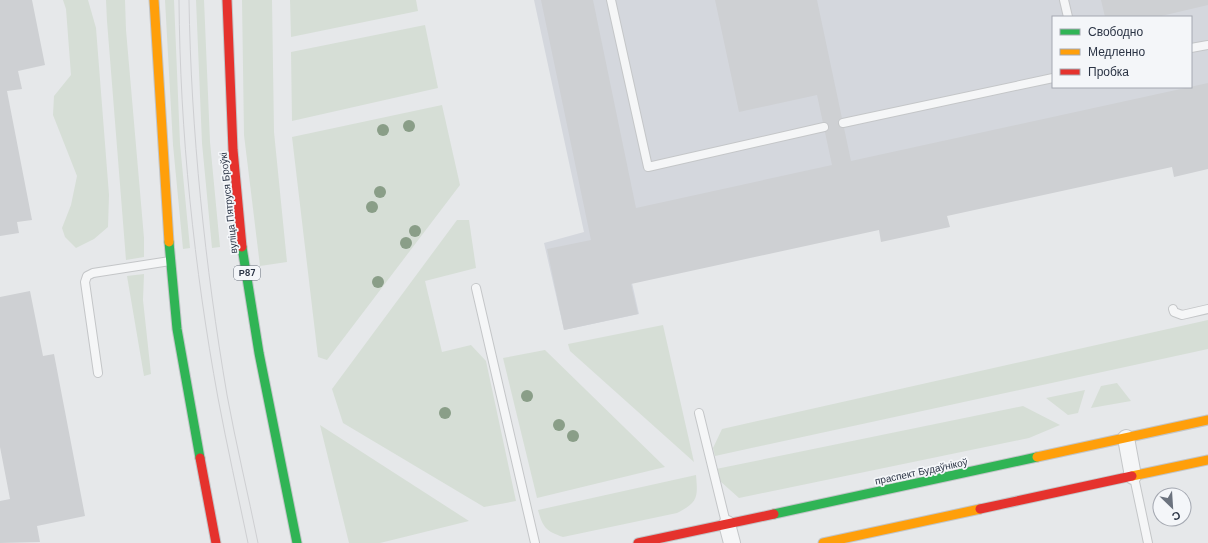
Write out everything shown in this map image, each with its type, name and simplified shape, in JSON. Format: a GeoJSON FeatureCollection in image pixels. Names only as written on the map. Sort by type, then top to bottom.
{"type":"FeatureCollection","features":[{"type":"Feature","properties":{"kind":"main road"},"geometry":{"type":"LineString","coordinates":[[154,0],[170,261],[179,336],[216,543]]}},
{"type":"Feature","properties":{"kind":"main road","name":"вуліца Пятруся Броўкі"},"geometry":{"type":"LineString","coordinates":[[227,0],[231,124],[241,238],[264,389],[297,543]]}},
{"type":"Feature","properties":{"kind":"main road","name":"праспект Будаўнікоў"},"geometry":{"type":"LineString","coordinates":[[638,543],[1208,420]]}},
{"type":"Feature","properties":{"kind":"main road"},"geometry":{"type":"LineString","coordinates":[[823,543],[1208,460]]}},
{"type":"Feature","properties":{"kind":"street"},"geometry":{"type":"LineString","coordinates":[[1126,438],[1133,476]]}},
{"type":"Feature","properties":{"kind":"street"},"geometry":{"type":"LineString","coordinates":[[727,524],[732,543]]}},
{"type":"Feature","properties":{"kind":"lane"},"geometry":{"type":"LineString","coordinates":[[611,0],[648,167],[824,127]]}},
{"type":"Feature","properties":{"kind":"lane"},"geometry":{"type":"LineString","coordinates":[[1064,0],[1068,16]]}},
{"type":"Feature","properties":{"kind":"lane"},"geometry":{"type":"LineString","coordinates":[[1192,48],[1208,45]]}},
{"type":"Feature","properties":{"kind":"lane"},"geometry":{"type":"LineString","coordinates":[[843,123],[1052,78]]}},
{"type":"Feature","properties":{"kind":"lane"},"geometry":{"type":"LineString","coordinates":[[98,373],[85,282],[87,276],[93,273],[170,261]]}},
{"type":"Feature","properties":{"kind":"lane"},"geometry":{"type":"LineString","coordinates":[[476,288],[535,543]]}},
{"type":"Feature","properties":{"kind":"lane"},"geometry":{"type":"LineString","coordinates":[[1173,309],[1174,312],[1182,315],[1208,309]]}},
{"type":"Feature","properties":{"kind":"lane"},"geometry":{"type":"LineString","coordinates":[[699,413],[727,524]]}},
{"type":"Feature","properties":{"kind":"lane"},"geometry":{"type":"LineString","coordinates":[[1133,476],[1148,543]]}},
{"type":"Feature","properties":{"kind":"shaded area"},"geometry":{"type":"Polygon","coordinates":[[[63,0],[88,0],[96,28],[109,195],[108,227],[94,239],[76,248],[65,237],[62,228],[71,205],[77,176],[53,115],[54,96],[71,75],[66,9],[63,0]]]}},
{"type":"Feature","properties":{"kind":"shaded area"},"geometry":{"type":"Polygon","coordinates":[[[106,0],[125,0],[126,30],[144,238],[144,257],[126,260],[107,21],[106,0]]]}},
{"type":"Feature","properties":{"kind":"shaded area"},"geometry":{"type":"Polygon","coordinates":[[[165,0],[174,0],[180,144],[190,248],[183,249],[173,145],[165,0]]]}},
{"type":"Feature","properties":{"kind":"shaded area"},"geometry":{"type":"Polygon","coordinates":[[[196,0],[204,0],[210,142],[220,247],[212,248],[202,143],[196,0]]]}},
{"type":"Feature","properties":{"kind":"shaded area"},"geometry":{"type":"Polygon","coordinates":[[[242,0],[272,0],[274,132],[287,262],[260,266],[244,135],[242,0]]]}},
{"type":"Feature","properties":{"kind":"shaded area"},"geometry":{"type":"Polygon","coordinates":[[[290,0],[416,0],[418,11],[291,37],[290,0]]]}},
{"type":"Feature","properties":{"kind":"shaded area"},"geometry":{"type":"Polygon","coordinates":[[[534,0],[1208,0],[1208,156],[632,283],[639,314],[564,330],[544,243],[584,232],[534,0]]]}},
{"type":"Feature","properties":{"kind":"shaded area"},"geometry":{"type":"Polygon","coordinates":[[[425,25],[438,88],[292,121],[291,52],[425,25]]]}},
{"type":"Feature","properties":{"kind":"shaded area"},"geometry":{"type":"Polygon","coordinates":[[[442,105],[460,185],[327,360],[318,357],[292,137],[442,105]]]}},
{"type":"Feature","properties":{"kind":"shaded area"},"geometry":{"type":"Polygon","coordinates":[[[457,220],[469,220],[476,268],[425,281],[442,352],[471,345],[486,361],[516,501],[484,507],[343,423],[332,389],[457,220]]]}},
{"type":"Feature","properties":{"kind":"shaded area"},"geometry":{"type":"Polygon","coordinates":[[[144,274],[143,300],[151,374],[144,376],[127,276],[144,274]]]}},
{"type":"Feature","properties":{"kind":"shaded area"},"geometry":{"type":"Polygon","coordinates":[[[1208,320],[1208,349],[715,456],[713,448],[722,429],[1208,320]]]}},
{"type":"Feature","properties":{"kind":"shaded area"},"geometry":{"type":"Polygon","coordinates":[[[663,325],[694,462],[570,351],[568,344],[663,325]]]}},
{"type":"Feature","properties":{"kind":"shaded area"},"geometry":{"type":"Polygon","coordinates":[[[545,350],[665,467],[537,498],[503,358],[545,350]]]}},
{"type":"Feature","properties":{"kind":"shaded area"},"geometry":{"type":"Polygon","coordinates":[[[1117,383],[1131,401],[1091,408],[1101,386],[1117,383]]]}},
{"type":"Feature","properties":{"kind":"shaded area"},"geometry":{"type":"Polygon","coordinates":[[[1085,390],[1078,413],[1068,415],[1046,398],[1085,390]]]}},
{"type":"Feature","properties":{"kind":"shaded area"},"geometry":{"type":"Polygon","coordinates":[[[1023,406],[1060,425],[1029,438],[739,498],[720,481],[716,469],[1023,406]]]}},
{"type":"Feature","properties":{"kind":"shaded area"},"geometry":{"type":"Polygon","coordinates":[[[320,425],[469,521],[380,543],[349,543],[320,425]]]}},
{"type":"Feature","properties":{"kind":"shaded area"},"geometry":{"type":"Polygon","coordinates":[[[696,475],[697,489],[693,502],[677,513],[563,537],[549,531],[546,528],[538,510],[696,475]]]}},
{"type":"Feature","properties":{"kind":"building"},"geometry":{"type":"Polygon","coordinates":[[[0,0],[32,0],[45,65],[18,71],[22,89],[7,91],[32,220],[17,222],[19,233],[0,236],[0,0]]]}},
{"type":"Feature","properties":{"kind":"building"},"geometry":{"type":"Polygon","coordinates":[[[541,0],[593,0],[636,208],[832,165],[817,95],[739,112],[715,0],[817,0],[851,161],[1185,88],[1192,88],[1192,86],[1208,83],[1208,169],[1174,177],[1172,167],[947,216],[950,227],[881,242],[879,230],[631,284],[638,314],[564,330],[547,249],[591,240],[541,0]]]}},
{"type":"Feature","properties":{"kind":"building"},"geometry":{"type":"Polygon","coordinates":[[[1101,0],[1208,0],[1208,5],[1161,16],[1105,16],[1101,0]]]}},
{"type":"Feature","properties":{"kind":"building"},"geometry":{"type":"Polygon","coordinates":[[[30,291],[43,356],[54,354],[85,516],[37,526],[40,542],[0,543],[0,501],[10,499],[0,447],[0,297],[30,291]]]}},
{"type":"Feature","properties":{"kind":"tram line"},"geometry":{"type":"LineString","coordinates":[[179,0],[185,150],[195,250],[209,349],[248,543]]}},
{"type":"Feature","properties":{"kind":"tram line"},"geometry":{"type":"LineString","coordinates":[[189,0],[190,50],[196,149],[200,198],[212,297],[227,395],[258,543]]}},
{"type":"Feature","properties":{"kind":"traffic: fast"},"geometry":{"type":"LineString","coordinates":[[169,242],[177,329],[200,458]]}},
{"type":"Feature","properties":{"kind":"traffic: fast"},"geometry":{"type":"LineString","coordinates":[[242,247],[259,353],[297,543]]}},
{"type":"Feature","properties":{"kind":"traffic: fast"},"geometry":{"type":"LineString","coordinates":[[774,514],[1037,457]]}},
{"type":"Feature","properties":{"kind":"traffic: slow"},"geometry":{"type":"LineString","coordinates":[[154,0],[169,242]]}},
{"type":"Feature","properties":{"kind":"traffic: slow"},"geometry":{"type":"LineString","coordinates":[[1037,457],[1208,420]]}},
{"type":"Feature","properties":{"kind":"traffic: slow"},"geometry":{"type":"LineString","coordinates":[[1132,476],[1208,460]]}},
{"type":"Feature","properties":{"kind":"traffic: slow"},"geometry":{"type":"LineString","coordinates":[[823,543],[980,509]]}},
{"type":"Feature","properties":{"kind":"traffic: jam"},"geometry":{"type":"LineString","coordinates":[[227,0],[233,150],[242,247]]}},
{"type":"Feature","properties":{"kind":"traffic: jam"},"geometry":{"type":"LineString","coordinates":[[200,458],[216,543]]}},
{"type":"Feature","properties":{"kind":"traffic: jam"},"geometry":{"type":"LineString","coordinates":[[980,509],[1132,476]]}},
{"type":"Feature","properties":{"kind":"traffic: jam"},"geometry":{"type":"LineString","coordinates":[[638,543],[774,514]]}}]}
